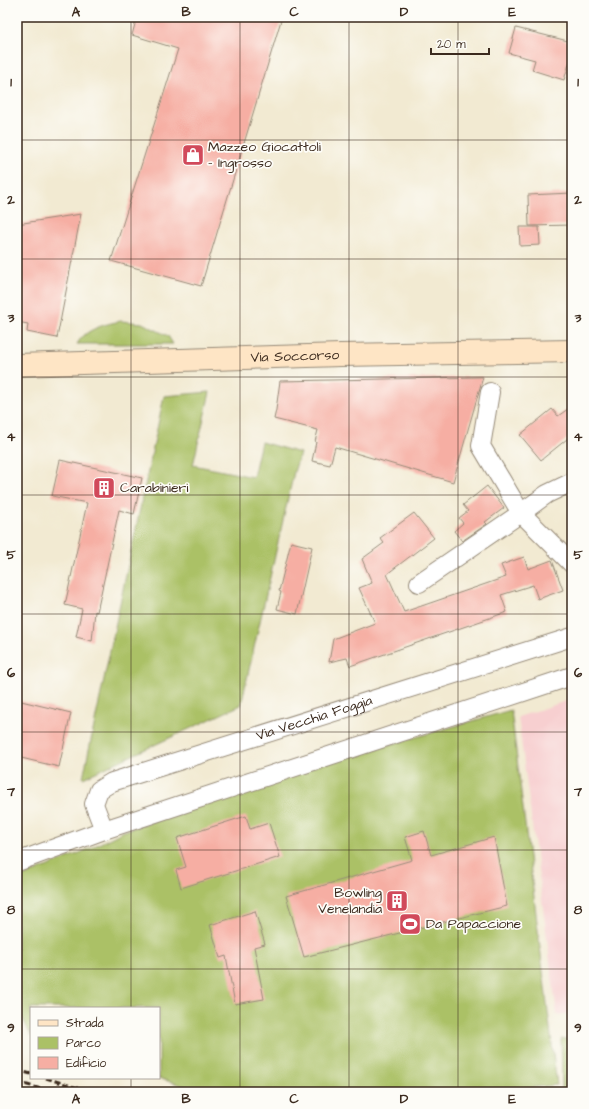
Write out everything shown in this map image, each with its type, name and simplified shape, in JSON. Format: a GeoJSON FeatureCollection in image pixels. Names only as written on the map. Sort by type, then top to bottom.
{"type":"FeatureCollection","features":[{"type":"Feature","properties":{"kind":"main road","name":"Via Soccorso"},"geometry":{"type":"LineString","coordinates":[[17,365],[342,355],[572,351]]}},
{"type":"Feature","properties":{"kind":"street"},"geometry":{"type":"LineString","coordinates":[[490,392],[481,446],[521,513],[572,564]]}},
{"type":"Feature","properties":{"kind":"street"},"geometry":{"type":"LineString","coordinates":[[419,583],[521,513],[546,494],[572,482]]}},
{"type":"Feature","properties":{"kind":"street","name":"Via Vecchia Foggia"},"geometry":{"type":"LineString","coordinates":[[104,830],[94,804],[99,790],[112,782],[572,637]]}},
{"type":"Feature","properties":{"kind":"street"},"geometry":{"type":"LineString","coordinates":[[17,862],[104,830],[572,676]]}},
{"type":"Feature","properties":{"kind":"shaded area"},"geometry":{"type":"Polygon","coordinates":[[[572,699],[572,1013],[557,1015],[518,717],[572,699]]]}},
{"type":"Feature","properties":{"kind":"green space"},"geometry":{"type":"Polygon","coordinates":[[[121,321],[142,323],[168,336],[173,344],[77,344],[85,334],[90,331],[121,321]]]}},
{"type":"Feature","properties":{"kind":"green space"},"geometry":{"type":"Polygon","coordinates":[[[210,392],[193,465],[253,477],[261,442],[300,453],[294,472],[241,705],[83,778],[164,396],[210,392]]]}},
{"type":"Feature","properties":{"kind":"green space","name":"Da Papaccione"},"geometry":{"type":"Polygon","coordinates":[[[511,710],[557,1085],[487,1092],[203,1092],[160,1079],[160,1007],[30,1007],[30,1034],[17,1006],[17,879],[89,849],[122,832],[269,779],[511,710]]]}},
{"type":"Feature","properties":{"kind":"green space"},"geometry":{"type":"Polygon","coordinates":[[[572,1038],[572,1092],[562,1092],[561,1039],[572,1038]]]}},
{"type":"Feature","properties":{"kind":"building","name":"Mazzeo Giocattoli - Ingrosso"},"geometry":{"type":"Polygon","coordinates":[[[137,17],[282,17],[201,286],[111,261],[178,49],[132,35],[137,17]]]}},
{"type":"Feature","properties":{"kind":"building"},"geometry":{"type":"Polygon","coordinates":[[[516,28],[572,42],[572,54],[564,80],[532,70],[535,60],[509,53],[516,28]]]}},
{"type":"Feature","properties":{"kind":"building"},"geometry":{"type":"Polygon","coordinates":[[[572,193],[572,225],[529,226],[528,195],[572,193]]]}},
{"type":"Feature","properties":{"kind":"building"},"geometry":{"type":"Polygon","coordinates":[[[81,214],[57,338],[27,332],[28,324],[17,322],[17,224],[81,214]]]}},
{"type":"Feature","properties":{"kind":"building"},"geometry":{"type":"Polygon","coordinates":[[[519,227],[539,227],[540,245],[520,246],[519,227]]]}},
{"type":"Feature","properties":{"kind":"building"},"geometry":{"type":"Polygon","coordinates":[[[483,377],[453,482],[335,447],[330,465],[312,461],[318,430],[274,419],[280,381],[483,377]]]}},
{"type":"Feature","properties":{"kind":"building"},"geometry":{"type":"Polygon","coordinates":[[[572,406],[572,435],[541,460],[520,435],[552,409],[558,416],[572,406]]]}},
{"type":"Feature","properties":{"kind":"building"},"geometry":{"type":"Polygon","coordinates":[[[60,460],[142,478],[134,514],[119,510],[97,612],[95,611],[92,641],[76,637],[82,609],[65,605],[87,503],[52,496],[60,460]]]}},
{"type":"Feature","properties":{"kind":"building"},"geometry":{"type":"Polygon","coordinates":[[[487,486],[504,508],[485,522],[487,524],[462,541],[454,531],[463,523],[459,518],[468,511],[463,505],[487,486]]]}},
{"type":"Feature","properties":{"kind":"building"},"geometry":{"type":"Polygon","coordinates":[[[414,513],[434,538],[387,574],[404,612],[506,577],[501,565],[524,557],[528,569],[552,560],[563,590],[538,599],[533,585],[501,595],[507,612],[350,666],[347,658],[329,662],[333,639],[375,623],[359,588],[372,583],[362,559],[384,543],[380,538],[414,513]]]}},
{"type":"Feature","properties":{"kind":"building"},"geometry":{"type":"Polygon","coordinates":[[[291,542],[312,547],[297,614],[277,609],[281,592],[279,591],[291,542]]]}},
{"type":"Feature","properties":{"kind":"building"},"geometry":{"type":"Polygon","coordinates":[[[17,700],[71,713],[59,767],[17,757],[17,700]]]}},
{"type":"Feature","properties":{"kind":"building"},"geometry":{"type":"Polygon","coordinates":[[[246,816],[250,829],[269,823],[280,857],[181,888],[176,870],[186,867],[177,838],[246,816]]]}},
{"type":"Feature","properties":{"kind":"building","name":"Bowling Venelandia"},"geometry":{"type":"Polygon","coordinates":[[[424,831],[431,855],[494,837],[507,906],[304,957],[286,896],[412,860],[405,837],[424,831]]]}},
{"type":"Feature","properties":{"kind":"building"},"geometry":{"type":"Polygon","coordinates":[[[255,911],[265,944],[254,947],[264,999],[235,1004],[226,956],[220,958],[210,925],[255,911]]]}},
{"type":"Feature","properties":{"kind":"railway"},"geometry":{"type":"LineString","coordinates":[[17,1070],[30,1074]]}},
{"type":"Feature","properties":{"kind":"railway"},"geometry":{"type":"LineString","coordinates":[[49,1079],[90,1092]]}},
{"type":"Feature","properties":{"kind":"railway"},"geometry":{"type":"LineString","coordinates":[[17,1082],[52,1092]]}},
{"type":"Feature","properties":{"kind":"place","name":"Mazzeo Giocattoli - Ingrosso"},"geometry":{"type":"Point","coordinates":[193,155]}},
{"type":"Feature","properties":{"kind":"place","name":"Carabinieri"},"geometry":{"type":"Point","coordinates":[104,488]}},
{"type":"Feature","properties":{"kind":"place","name":"Bowling Venelandia"},"geometry":{"type":"Point","coordinates":[397,901]}},
{"type":"Feature","properties":{"kind":"place","name":"Da Papaccione"},"geometry":{"type":"Point","coordinates":[410,924]}}]}
